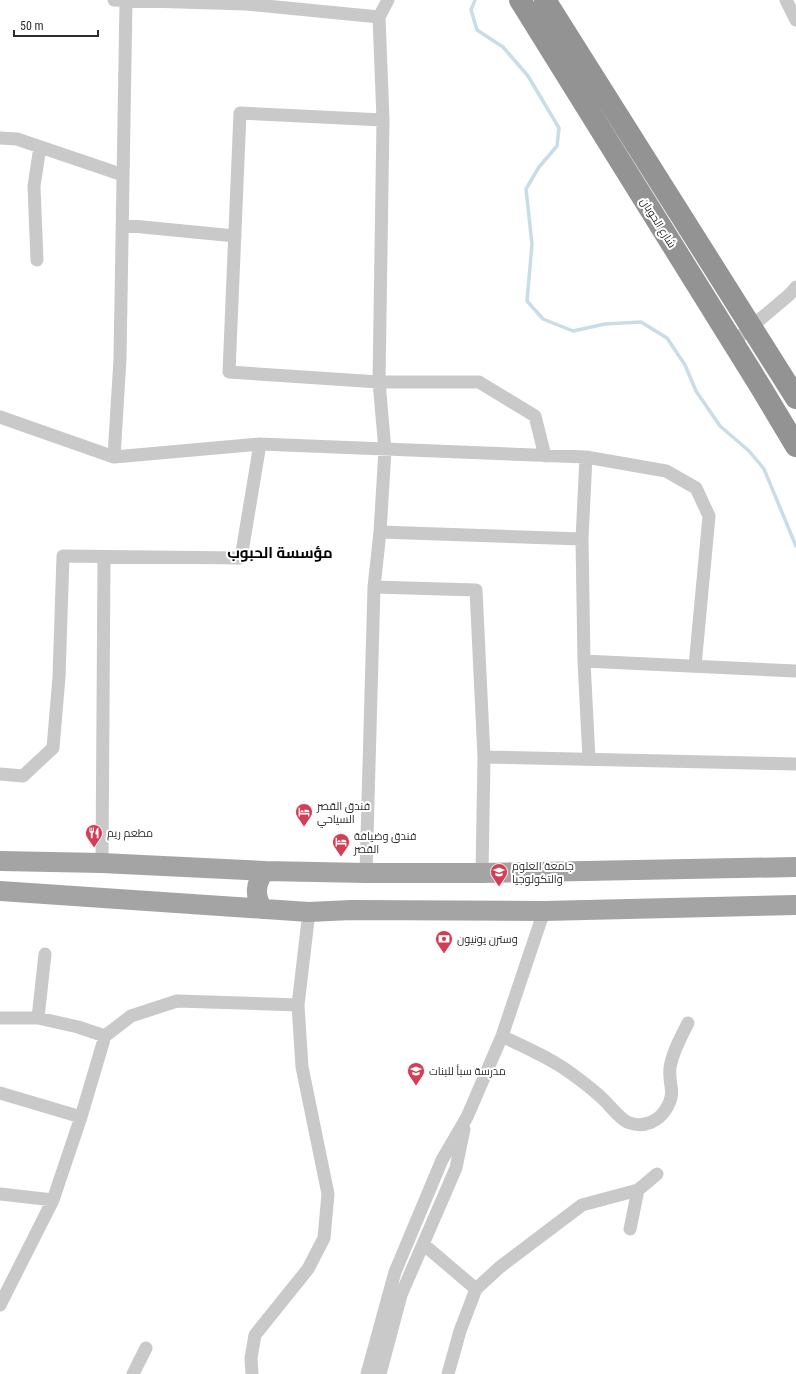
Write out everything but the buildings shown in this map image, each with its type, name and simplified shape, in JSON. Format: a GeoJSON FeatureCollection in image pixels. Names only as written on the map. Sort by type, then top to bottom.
{"type":"FeatureCollection","features":[{"type":"Feature","properties":{"kind":"highway","name":"شارع الحوبان"},"geometry":{"type":"LineString","coordinates":[[520,0],[796,446]]}},
{"type":"Feature","properties":{"kind":"highway","name":"شارع الحوبان"},"geometry":{"type":"LineString","coordinates":[[545,0],[796,398]]}},
{"type":"Feature","properties":{"kind":"main road"},"geometry":{"type":"LineString","coordinates":[[0,861],[102,863],[265,871],[482,873],[796,867]]}},
{"type":"Feature","properties":{"kind":"main road"},"geometry":{"type":"LineString","coordinates":[[263,909],[258,900],[256,890],[259,880],[265,871]]}},
{"type":"Feature","properties":{"kind":"main road"},"geometry":{"type":"LineString","coordinates":[[0,891],[309,912],[351,910],[544,911],[796,905]]}},
{"type":"Feature","properties":{"kind":"street"},"geometry":{"type":"LineString","coordinates":[[114,457],[120,359],[123,176],[120,0],[246,2],[379,17]]}},
{"type":"Feature","properties":{"kind":"street"},"geometry":{"type":"LineString","coordinates":[[366,872],[374,587],[380,532],[385,450],[379,382],[383,120],[379,17],[388,0]]}},
{"type":"Feature","properties":{"kind":"street"},"geometry":{"type":"LineString","coordinates":[[786,0],[796,20]]}},
{"type":"Feature","properties":{"kind":"street"},"geometry":{"type":"LineString","coordinates":[[383,120],[240,113],[229,372],[379,382],[479,382],[535,416],[545,456]]}},
{"type":"Feature","properties":{"kind":"street"},"geometry":{"type":"LineString","coordinates":[[0,138],[17,139],[123,176]]}},
{"type":"Feature","properties":{"kind":"street"},"geometry":{"type":"LineString","coordinates":[[37,260],[34,186],[40,147]]}},
{"type":"Feature","properties":{"kind":"street"},"geometry":{"type":"LineString","coordinates":[[122,225],[235,236]]}},
{"type":"Feature","properties":{"kind":"street"},"geometry":{"type":"LineString","coordinates":[[733,342],[796,287]]}},
{"type":"Feature","properties":{"kind":"street"},"geometry":{"type":"LineString","coordinates":[[0,417],[114,457],[260,444],[586,457],[666,471],[696,488],[708,516],[695,666]]}},
{"type":"Feature","properties":{"kind":"street"},"geometry":{"type":"LineString","coordinates":[[0,774],[23,776],[53,748],[59,677],[63,556],[241,558],[260,444]]}},
{"type":"Feature","properties":{"kind":"street"},"geometry":{"type":"LineString","coordinates":[[586,457],[582,539],[584,661],[589,759]]}},
{"type":"Feature","properties":{"kind":"street"},"geometry":{"type":"LineString","coordinates":[[380,532],[582,539]]}},
{"type":"Feature","properties":{"kind":"street"},"geometry":{"type":"LineString","coordinates":[[102,863],[104,557]]}},
{"type":"Feature","properties":{"kind":"street"},"geometry":{"type":"LineString","coordinates":[[374,587],[476,590],[484,757],[482,873]]}},
{"type":"Feature","properties":{"kind":"street"},"geometry":{"type":"LineString","coordinates":[[584,661],[796,671]]}},
{"type":"Feature","properties":{"kind":"street"},"geometry":{"type":"LineString","coordinates":[[484,757],[796,764]]}},
{"type":"Feature","properties":{"kind":"street"},"geometry":{"type":"LineString","coordinates":[[367,1374],[395,1272],[442,1160],[467,1118],[502,1036],[544,911]]}},
{"type":"Feature","properties":{"kind":"street"},"geometry":{"type":"LineString","coordinates":[[252,1374],[251,1358],[255,1335],[308,1269],[324,1238],[328,1194],[302,1067],[298,1005],[309,912]]}},
{"type":"Feature","properties":{"kind":"street"},"geometry":{"type":"LineString","coordinates":[[38,1018],[45,954]]}},
{"type":"Feature","properties":{"kind":"street"},"geometry":{"type":"LineString","coordinates":[[0,1305],[53,1200],[81,1117],[105,1036],[131,1016],[177,1001],[298,1005]]}},
{"type":"Feature","properties":{"kind":"street"},"geometry":{"type":"LineString","coordinates":[[0,1018],[38,1018],[78,1027],[105,1036]]}},
{"type":"Feature","properties":{"kind":"street"},"geometry":{"type":"LineString","coordinates":[[502,1036],[548,1059],[571,1073],[604,1100],[628,1123],[642,1125],[659,1119],[667,1108],[673,1093],[670,1080],[670,1067],[675,1051],[688,1023]]}},
{"type":"Feature","properties":{"kind":"street"},"geometry":{"type":"LineString","coordinates":[[0,1093],[81,1117]]}},
{"type":"Feature","properties":{"kind":"street"},"geometry":{"type":"LineString","coordinates":[[380,1374],[401,1295],[456,1168],[467,1118]]}},
{"type":"Feature","properties":{"kind":"street"},"geometry":{"type":"LineString","coordinates":[[448,1374],[460,1332],[476,1289],[500,1267],[582,1205],[638,1190],[657,1174]]}},
{"type":"Feature","properties":{"kind":"street"},"geometry":{"type":"LineString","coordinates":[[630,1229],[638,1190]]}},
{"type":"Feature","properties":{"kind":"street"},"geometry":{"type":"LineString","coordinates":[[0,1194],[53,1200]]}},
{"type":"Feature","properties":{"kind":"street"},"geometry":{"type":"LineString","coordinates":[[423,1244],[476,1289]]}},
{"type":"Feature","properties":{"kind":"street"},"geometry":{"type":"LineString","coordinates":[[133,1374],[146,1348]]}},
{"type":"Feature","properties":{"kind":"waterway"},"geometry":{"type":"LineString","coordinates":[[475,0],[471,10],[477,30],[503,47],[528,76],[559,128],[557,146],[539,167],[526,189],[532,244],[527,301],[543,319],[573,331],[605,324],[641,322],[667,338],[685,365],[696,391],[720,426],[749,451],[764,469],[796,546]]}},
{"type":"Feature","properties":{"kind":"place","name":"فندق القصر السياحي"},"geometry":{"type":"Point","coordinates":[304,827]}},
{"type":"Feature","properties":{"kind":"place","name":"مطعم ريم"},"geometry":{"type":"Point","coordinates":[94,848]}},
{"type":"Feature","properties":{"kind":"place","name":"فندق وضيافة القصر"},"geometry":{"type":"Point","coordinates":[341,857]}},
{"type":"Feature","properties":{"kind":"place","name":"جامعة العلوم والتكولوجيا"},"geometry":{"type":"Point","coordinates":[499,887]}},
{"type":"Feature","properties":{"kind":"place","name":"وسترن يونيون"},"geometry":{"type":"Point","coordinates":[444,954]}},
{"type":"Feature","properties":{"kind":"place","name":"مدرسة سبأ للبنات"},"geometry":{"type":"Point","coordinates":[416,1086]}},
{"type":"Feature","properties":{"kind":"district","name":"مؤسسة الحبوب"},"geometry":{"type":"Point","coordinates":[280,553]}}]}
